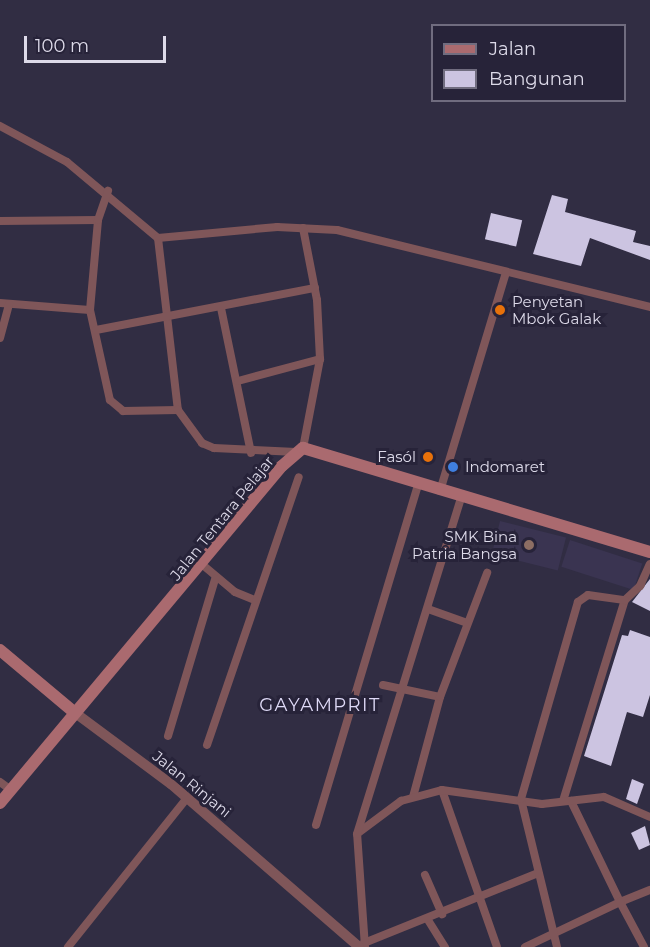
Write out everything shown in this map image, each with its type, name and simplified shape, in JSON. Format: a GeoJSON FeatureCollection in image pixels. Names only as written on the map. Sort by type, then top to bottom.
{"type":"FeatureCollection","features":[{"type":"Feature","properties":{"kind":"main road"},"geometry":{"type":"LineString","coordinates":[[300,450],[650,552]]}},
{"type":"Feature","properties":{"kind":"main road","name":"Jalan Tentara Pelajar"},"geometry":{"type":"LineString","coordinates":[[0,803],[74,712],[204,566],[300,450]]}},
{"type":"Feature","properties":{"kind":"main road","name":"Jalan Rinjani"},"geometry":{"type":"LineString","coordinates":[[0,650],[74,712]]}},
{"type":"Feature","properties":{"kind":"street"},"geometry":{"type":"LineString","coordinates":[[0,126],[108,191],[158,238],[178,410],[202,443],[250,453],[300,450],[320,359],[315,288],[303,228]]}},
{"type":"Feature","properties":{"kind":"street"},"geometry":{"type":"LineString","coordinates":[[108,191],[98,220],[90,310],[114,407],[123,411],[178,410]]}},
{"type":"Feature","properties":{"kind":"street"},"geometry":{"type":"LineString","coordinates":[[0,221],[98,220]]}},
{"type":"Feature","properties":{"kind":"street"},"geometry":{"type":"LineString","coordinates":[[158,238],[303,228],[369,236],[650,307]]}},
{"type":"Feature","properties":{"kind":"street"},"geometry":{"type":"LineString","coordinates":[[440,491],[506,272]]}},
{"type":"Feature","properties":{"kind":"street"},"geometry":{"type":"LineString","coordinates":[[96,330],[221,308],[315,288]]}},
{"type":"Feature","properties":{"kind":"street"},"geometry":{"type":"LineString","coordinates":[[0,338],[5,303],[90,310]]}},
{"type":"Feature","properties":{"kind":"street"},"geometry":{"type":"LineString","coordinates":[[221,308],[238,381],[250,453]]}},
{"type":"Feature","properties":{"kind":"street"},"geometry":{"type":"LineString","coordinates":[[238,381],[320,359]]}},
{"type":"Feature","properties":{"kind":"street"},"geometry":{"type":"LineString","coordinates":[[207,744],[299,477]]}},
{"type":"Feature","properties":{"kind":"street"},"geometry":{"type":"LineString","coordinates":[[316,825],[418,484]]}},
{"type":"Feature","properties":{"kind":"street"},"geometry":{"type":"LineString","coordinates":[[461,498],[428,609],[399,689],[357,834],[363,945],[479,900],[536,874]]}},
{"type":"Feature","properties":{"kind":"street"},"geometry":{"type":"LineString","coordinates":[[644,947],[567,801],[625,600],[640,586],[650,564]]}},
{"type":"Feature","properties":{"kind":"street"},"geometry":{"type":"LineString","coordinates":[[204,566],[215,579],[255,600]]}},
{"type":"Feature","properties":{"kind":"street"},"geometry":{"type":"LineString","coordinates":[[413,797],[440,697],[487,573]]}},
{"type":"Feature","properties":{"kind":"street"},"geometry":{"type":"LineString","coordinates":[[168,736],[215,579]]}},
{"type":"Feature","properties":{"kind":"street"},"geometry":{"type":"LineString","coordinates":[[556,947],[536,874],[521,799],[578,602],[588,595],[625,600]]}},
{"type":"Feature","properties":{"kind":"street"},"geometry":{"type":"LineString","coordinates":[[428,609],[467,623]]}},
{"type":"Feature","properties":{"kind":"street"},"geometry":{"type":"LineString","coordinates":[[383,685],[440,697]]}},
{"type":"Feature","properties":{"kind":"street","name":"Jalan Rinjani"},"geometry":{"type":"LineString","coordinates":[[74,712],[187,798],[363,945]]}},
{"type":"Feature","properties":{"kind":"street"},"geometry":{"type":"LineString","coordinates":[[0,782],[11,790]]}},
{"type":"Feature","properties":{"kind":"street"},"geometry":{"type":"LineString","coordinates":[[441,790],[479,900],[498,947]]}},
{"type":"Feature","properties":{"kind":"street"},"geometry":{"type":"LineString","coordinates":[[357,834],[413,797],[441,790],[521,799],[567,801],[604,796],[650,817]]}},
{"type":"Feature","properties":{"kind":"street"},"geometry":{"type":"LineString","coordinates":[[69,947],[187,798]]}},
{"type":"Feature","properties":{"kind":"street"},"geometry":{"type":"LineString","coordinates":[[425,875],[442,914]]}},
{"type":"Feature","properties":{"kind":"street"},"geometry":{"type":"LineString","coordinates":[[525,947],[650,890]]}},
{"type":"Feature","properties":{"kind":"street"},"geometry":{"type":"LineString","coordinates":[[428,920],[446,947]]}},
{"type":"Feature","properties":{"kind":"shaded area","name":"SMK Bina Patria Bangsa"},"geometry":{"type":"Polygon","coordinates":[[[500,521],[566,537],[558,570],[492,554],[500,521]]]}},
{"type":"Feature","properties":{"kind":"shaded area"},"geometry":{"type":"Polygon","coordinates":[[[570,540],[642,563],[634,590],[561,567],[570,540]]]}},
{"type":"Feature","properties":{"kind":"building"},"geometry":{"type":"Polygon","coordinates":[[[552,195],[568,199],[565,212],[636,231],[633,242],[650,246],[650,260],[590,238],[581,266],[533,254],[552,195]]]}},
{"type":"Feature","properties":{"kind":"building"},"geometry":{"type":"Polygon","coordinates":[[[491,213],[522,220],[516,247],[485,239],[491,213]]]}},
{"type":"Feature","properties":{"kind":"building"},"geometry":{"type":"Polygon","coordinates":[[[650,579],[650,611],[632,602],[650,579]]]}},
{"type":"Feature","properties":{"kind":"building"},"geometry":{"type":"Polygon","coordinates":[[[630,630],[650,637],[650,695],[643,717],[627,712],[611,766],[584,756],[622,635],[628,636],[630,630]]]}},
{"type":"Feature","properties":{"kind":"building"},"geometry":{"type":"Polygon","coordinates":[[[632,779],[644,784],[637,804],[626,799],[632,779]]]}},
{"type":"Feature","properties":{"kind":"building"},"geometry":{"type":"Polygon","coordinates":[[[645,826],[650,845],[639,850],[631,833],[645,826]]]}},
{"type":"Feature","properties":{"kind":"place","name":"Penyetan Mbok Galak"},"geometry":{"type":"Point","coordinates":[500,310]}},
{"type":"Feature","properties":{"kind":"place","name":"Fasól"},"geometry":{"type":"Point","coordinates":[428,457]}},
{"type":"Feature","properties":{"kind":"place","name":"Indomaret"},"geometry":{"type":"Point","coordinates":[453,467]}},
{"type":"Feature","properties":{"kind":"place","name":"SMK Bina Patria Bangsa"},"geometry":{"type":"Point","coordinates":[529,545]}},
{"type":"Feature","properties":{"kind":"district","name":"GAYAMPRIT"},"geometry":{"type":"Point","coordinates":[320,705]}}]}
